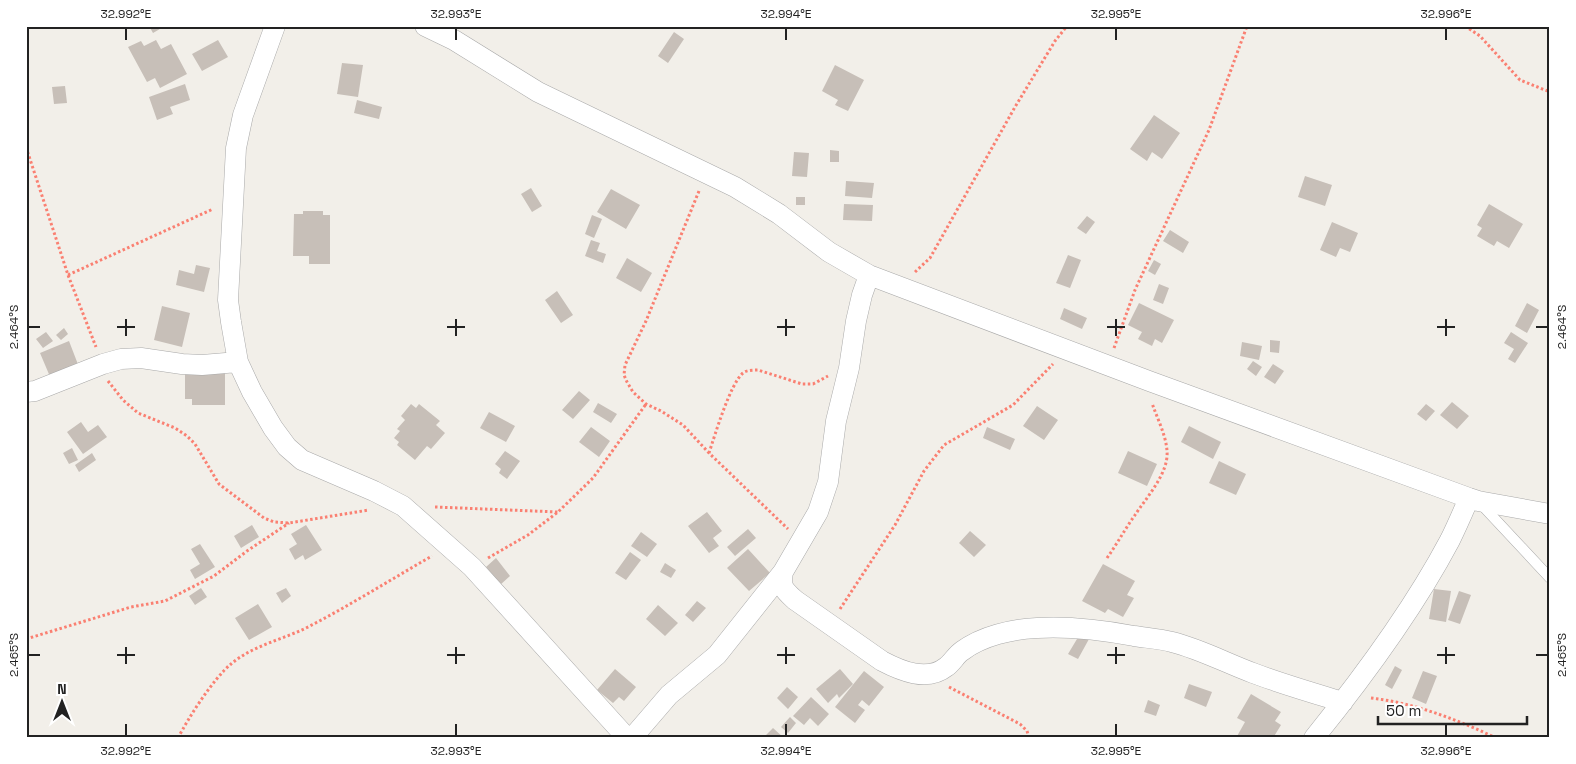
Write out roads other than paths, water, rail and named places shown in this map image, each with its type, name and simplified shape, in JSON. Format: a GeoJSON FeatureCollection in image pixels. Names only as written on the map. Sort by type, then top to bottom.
{"type":"FeatureCollection","features":[{"type":"Feature","properties":{"kind":"street"},"geometry":{"type":"LineString","coordinates":[[275,26],[243,115],[236,148],[228,300],[238,362],[252,392],[286,447],[302,460],[374,491],[403,506],[472,567],[627,738]]}},
{"type":"Feature","properties":{"kind":"street"},"geometry":{"type":"LineString","coordinates":[[425,26],[454,40],[538,92],[735,187],[779,214],[829,252],[869,274],[1149,382],[1473,499],[1550,514]]}},
{"type":"Feature","properties":{"kind":"street"},"geometry":{"type":"LineString","coordinates":[[632,738],[669,696],[717,655],[783,572],[818,512],[828,482],[836,421],[849,368],[856,321],[869,274]]}},
{"type":"Feature","properties":{"kind":"street"},"geometry":{"type":"LineString","coordinates":[[26,392],[35,391],[121,359],[141,358],[202,365],[238,362]]}},
{"type":"Feature","properties":{"kind":"street"},"geometry":{"type":"LineString","coordinates":[[1314,738],[1414,603],[1473,499]]}},
{"type":"Feature","properties":{"kind":"street"},"geometry":{"type":"LineString","coordinates":[[783,572],[781,582],[785,591],[795,600],[875,656],[896,669],[914,674],[938,672],[947,666],[962,650],[997,634],[1015,629],[1056,627],[1098,630],[1172,642],[1253,673],[1345,698]]}},
{"type":"Feature","properties":{"kind":"lane"},"geometry":{"type":"LineString","coordinates":[[1473,499],[1550,578]]}}]}
